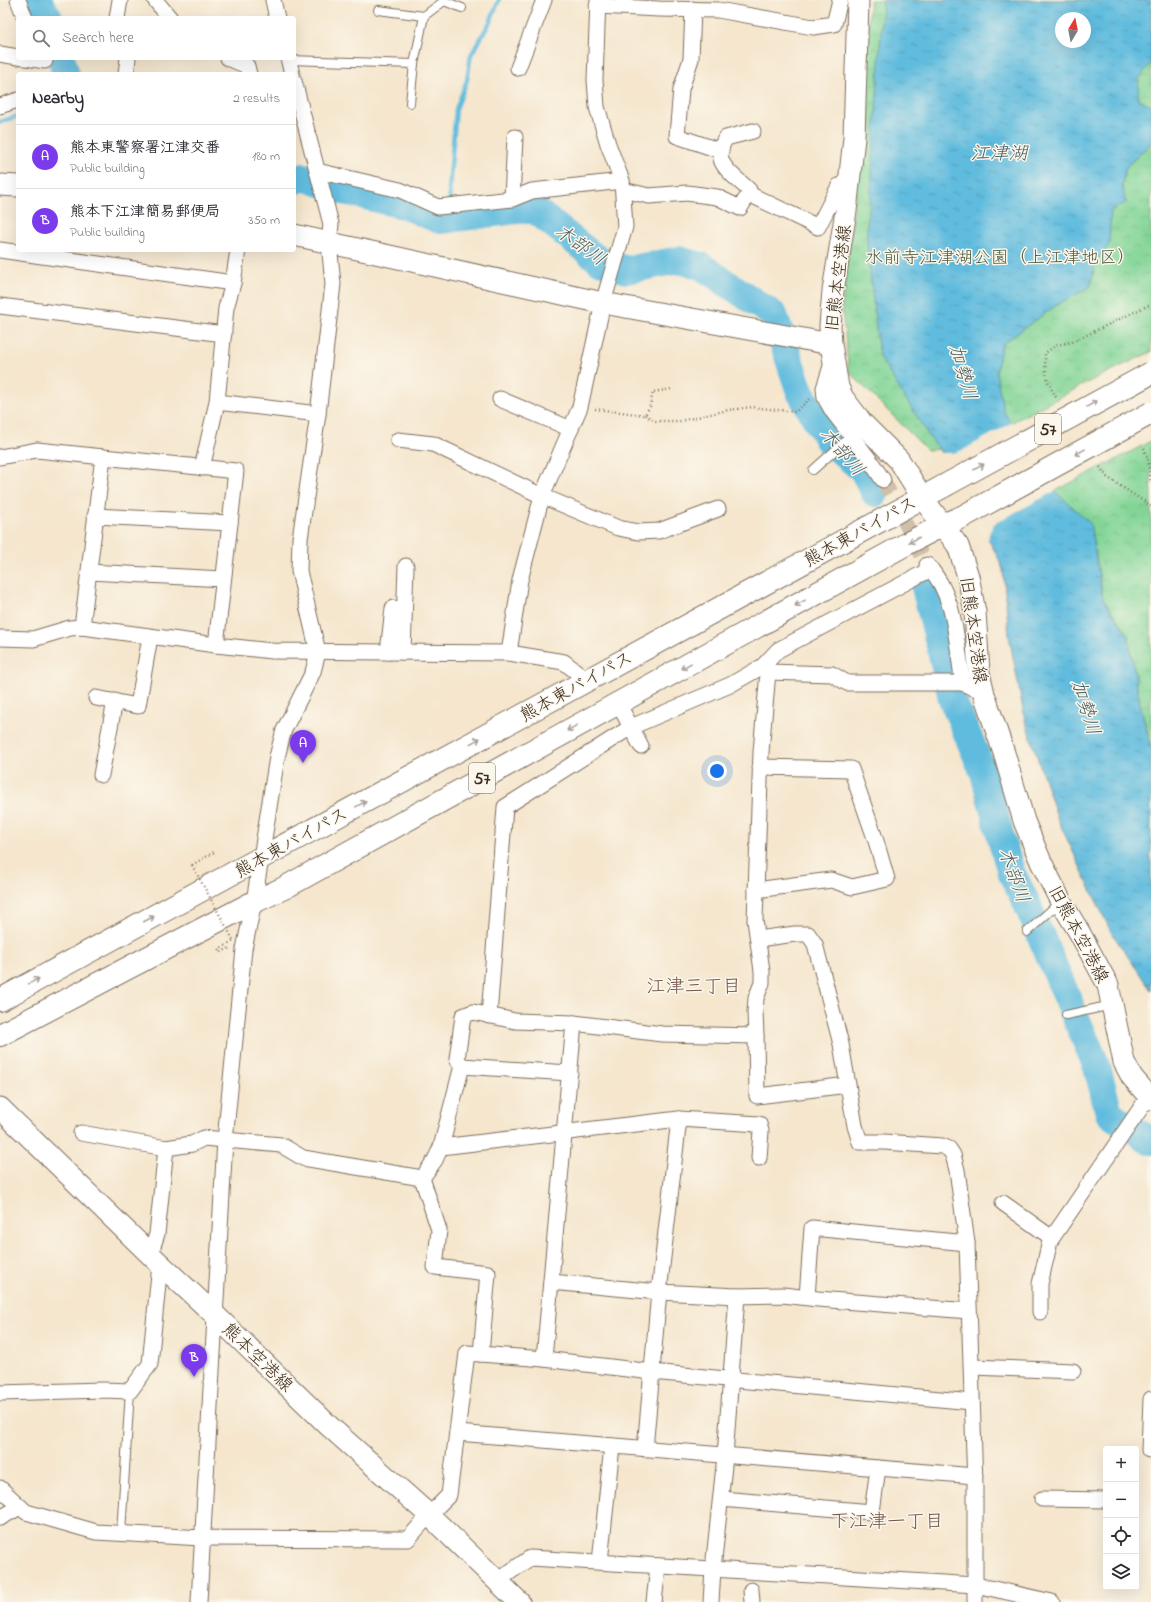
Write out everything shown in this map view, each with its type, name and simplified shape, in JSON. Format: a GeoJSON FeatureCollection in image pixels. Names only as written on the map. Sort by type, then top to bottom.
{"type":"FeatureCollection","features":[{"type":"Feature","properties":{"kind":"highway","name":"熊本東バイパス"},"geometry":{"type":"LineString","coordinates":[[0,1000],[1151,373]]}},
{"type":"Feature","properties":{"kind":"highway","name":"熊本東バイパス"},"geometry":{"type":"LineString","coordinates":[[0,1035],[254,902],[284,888],[618,703],[1151,413]]}},
{"type":"Feature","properties":{"kind":"street"},"geometry":{"type":"LineString","coordinates":[[15,0],[24,16]]}},
{"type":"Feature","properties":{"kind":"street"},"geometry":{"type":"LineString","coordinates":[[117,16],[120,0]]}},
{"type":"Feature","properties":{"kind":"street"},"geometry":{"type":"LineString","coordinates":[[155,0],[168,16]]}},
{"type":"Feature","properties":{"kind":"street"},"geometry":{"type":"LineString","coordinates":[[273,0],[277,16]]}},
{"type":"Feature","properties":{"kind":"street"},"geometry":{"type":"LineString","coordinates":[[518,68],[544,0]]}},
{"type":"Feature","properties":{"kind":"street"},"geometry":{"type":"LineString","coordinates":[[509,653],[520,580],[542,496],[580,407],[603,303],[625,227],[623,186],[608,144],[597,106],[595,80],[597,3],[693,10],[718,10],[813,27],[834,24],[840,0]]}},
{"type":"Feature","properties":{"kind":"street","name":"旧熊本空港線"},"geometry":{"type":"LineString","coordinates":[[858,0],[854,138],[849,187],[833,291],[830,326],[832,351],[838,387],[843,398],[863,424],[899,460],[922,497],[952,521],[958,546],[968,576],[975,612],[978,672],[1024,821],[1041,862],[1061,902],[1108,986],[1124,1062],[1132,1077],[1150,1098]]}},
{"type":"Feature","properties":{"kind":"street"},"geometry":{"type":"LineString","coordinates":[[693,10],[692,59],[681,89],[677,136],[720,151]]}},
{"type":"Feature","properties":{"kind":"street"},"geometry":{"type":"LineString","coordinates":[[0,54],[16,57]]}},
{"type":"Feature","properties":{"kind":"street"},"geometry":{"type":"LineString","coordinates":[[32,60],[45,64]]}},
{"type":"Feature","properties":{"kind":"street"},"geometry":{"type":"LineString","coordinates":[[126,72],[128,60]]}},
{"type":"Feature","properties":{"kind":"street"},"geometry":{"type":"LineString","coordinates":[[233,60],[247,66],[248,72]]}},
{"type":"Feature","properties":{"kind":"street"},"geometry":{"type":"LineString","coordinates":[[199,1602],[214,1314],[225,1140],[244,949],[254,902],[277,757],[284,730],[313,672],[318,652],[298,571],[300,539],[318,414],[333,284],[330,243],[331,224],[317,171],[299,117],[296,95]]}},
{"type":"Feature","properties":{"kind":"street"},"geometry":{"type":"LineString","coordinates":[[0,106],[16,101]]}},
{"type":"Feature","properties":{"kind":"street"},"geometry":{"type":"LineString","coordinates":[[753,132],[726,138],[720,151],[722,164],[729,173],[749,190],[750,194],[818,227],[839,186],[849,187]]}},
{"type":"Feature","properties":{"kind":"street"},"geometry":{"type":"LineString","coordinates":[[512,199],[515,137]]}},
{"type":"Feature","properties":{"kind":"street"},"geometry":{"type":"LineString","coordinates":[[317,171],[400,190],[438,207],[512,199],[532,192],[623,186],[649,196],[687,193],[717,197],[740,208],[750,194]]}},
{"type":"Feature","properties":{"kind":"street"},"geometry":{"type":"LineString","coordinates":[[0,185],[16,186]]}},
{"type":"Feature","properties":{"kind":"street"},"geometry":{"type":"LineString","coordinates":[[296,235],[603,303],[761,332],[832,351],[824,388],[825,398],[848,439],[869,458],[883,480]]}},
{"type":"Feature","properties":{"kind":"street"},"geometry":{"type":"LineString","coordinates":[[0,250],[233,283]]}},
{"type":"Feature","properties":{"kind":"street"},"geometry":{"type":"LineString","coordinates":[[202,468],[217,402],[226,308],[233,283],[238,252]]}},
{"type":"Feature","properties":{"kind":"street"},"geometry":{"type":"LineString","coordinates":[[0,306],[224,334]]}},
{"type":"Feature","properties":{"kind":"street"},"geometry":{"type":"LineString","coordinates":[[500,399],[571,429]]}},
{"type":"Feature","properties":{"kind":"street"},"geometry":{"type":"LineString","coordinates":[[217,402],[318,414]]}},
{"type":"Feature","properties":{"kind":"street"},"geometry":{"type":"LineString","coordinates":[[398,440],[433,444],[542,496],[618,528],[638,532],[658,531],[718,509]]}},
{"type":"Feature","properties":{"kind":"street"},"geometry":{"type":"LineString","coordinates":[[0,457],[37,450],[236,471],[216,645]]}},
{"type":"Feature","properties":{"kind":"street"},"geometry":{"type":"LineString","coordinates":[[82,627],[103,457]]}},
{"type":"Feature","properties":{"kind":"street"},"geometry":{"type":"LineString","coordinates":[[95,516],[230,523]]}},
{"type":"Feature","properties":{"kind":"street"},"geometry":{"type":"LineString","coordinates":[[396,652],[406,566]]}},
{"type":"Feature","properties":{"kind":"street"},"geometry":{"type":"LineString","coordinates":[[489,1016],[505,807],[631,727],[730,686],[765,669],[778,650],[909,581],[929,567],[940,582],[948,597],[963,683]]}},
{"type":"Feature","properties":{"kind":"street"},"geometry":{"type":"LineString","coordinates":[[89,572],[224,579]]}},
{"type":"Feature","properties":{"kind":"street"},"geometry":{"type":"LineString","coordinates":[[393,608],[396,652]]}},
{"type":"Feature","properties":{"kind":"street"},"geometry":{"type":"LineString","coordinates":[[0,638],[33,639],[70,628],[82,627],[150,637],[272,651],[509,653],[564,662],[587,680]]}},
{"type":"Feature","properties":{"kind":"street"},"geometry":{"type":"LineString","coordinates":[[96,698],[138,706],[150,637]]}},
{"type":"Feature","properties":{"kind":"street"},"geometry":{"type":"LineString","coordinates":[[765,669],[832,674],[847,683],[963,683],[984,694]]}},
{"type":"Feature","properties":{"kind":"street"},"geometry":{"type":"LineString","coordinates":[[765,669],[755,920],[762,971],[762,983],[756,998],[757,1096],[848,1085]]}},
{"type":"Feature","properties":{"kind":"street"},"geometry":{"type":"LineString","coordinates":[[101,775],[115,701]]}},
{"type":"Feature","properties":{"kind":"street"},"geometry":{"type":"LineString","coordinates":[[618,703],[641,746]]}},
{"type":"Feature","properties":{"kind":"street"},"geometry":{"type":"LineString","coordinates":[[756,890],[831,880],[852,887],[887,879],[876,841],[850,769],[760,767]]}},
{"type":"Feature","properties":{"kind":"street"},"geometry":{"type":"LineString","coordinates":[[758,939],[795,934],[808,934],[814,944],[841,1044],[855,1126],[860,1142],[942,1146],[948,1148],[953,1155],[957,1170],[967,1243],[975,1476],[975,1602]]}},
{"type":"Feature","properties":{"kind":"street"},"geometry":{"type":"LineString","coordinates":[[462,1066],[457,1059],[463,1016],[473,1012],[515,1021],[574,1023],[662,1034],[756,1036]]}},
{"type":"Feature","properties":{"kind":"street"},"geometry":{"type":"LineString","coordinates":[[544,1359],[574,1023]]}},
{"type":"Feature","properties":{"kind":"street"},"geometry":{"type":"LineString","coordinates":[[462,1066],[570,1073]]}},
{"type":"Feature","properties":{"kind":"street"},"geometry":{"type":"LineString","coordinates":[[422,1178],[441,1147],[462,1066]]}},
{"type":"Feature","properties":{"kind":"street"},"geometry":{"type":"LineString","coordinates":[[1040,1312],[1040,1284],[1050,1241],[1150,1098]]}},
{"type":"Feature","properties":{"kind":"street","name":"熊本空港線"},"geometry":{"type":"LineString","coordinates":[[0,1108],[155,1260],[214,1314],[329,1426],[428,1515],[518,1602]]}},
{"type":"Feature","properties":{"kind":"street"},"geometry":{"type":"LineString","coordinates":[[441,1147],[679,1119],[759,1124],[762,1131],[759,1158]]}},
{"type":"Feature","properties":{"kind":"street"},"geometry":{"type":"LineString","coordinates":[[646,1449],[659,1292],[679,1119]]}},
{"type":"Feature","properties":{"kind":"street"},"geometry":{"type":"LineString","coordinates":[[81,1133],[166,1148],[192,1144],[204,1138],[281,1144],[303,1158],[422,1178]]}},
{"type":"Feature","properties":{"kind":"street"},"geometry":{"type":"LineString","coordinates":[[0,1392],[103,1390],[130,1391],[150,1364],[155,1260],[166,1148]]}},
{"type":"Feature","properties":{"kind":"street"},"geometry":{"type":"LineString","coordinates":[[422,1178],[439,1230],[435,1266],[488,1272],[481,1354]]}},
{"type":"Feature","properties":{"kind":"street"},"geometry":{"type":"LineString","coordinates":[[1003,1203],[1052,1238]]}},
{"type":"Feature","properties":{"kind":"street"},"geometry":{"type":"LineString","coordinates":[[807,1297],[812,1228],[967,1243]]}},
{"type":"Feature","properties":{"kind":"street"},"geometry":{"type":"LineString","coordinates":[[551,1282],[659,1292],[737,1296],[782,1295],[969,1311]]}},
{"type":"Feature","properties":{"kind":"street"},"geometry":{"type":"LineString","coordinates":[[711,1602],[713,1569],[726,1456],[737,1296]]}},
{"type":"Feature","properties":{"kind":"street"},"geometry":{"type":"LineString","coordinates":[[0,1488],[26,1512],[96,1532],[202,1538],[408,1539],[428,1515],[449,1495],[467,1353],[544,1359],[652,1372],[972,1402]]}},
{"type":"Feature","properties":{"kind":"street"},"geometry":{"type":"LineString","coordinates":[[972,1367],[1073,1371]]}},
{"type":"Feature","properties":{"kind":"street"},"geometry":{"type":"LineString","coordinates":[[1145,1450],[1151,1400]]}},
{"type":"Feature","properties":{"kind":"street"},"geometry":{"type":"LineString","coordinates":[[457,1434],[975,1476]]}},
{"type":"Feature","properties":{"kind":"street"},"geometry":{"type":"LineString","coordinates":[[600,1562],[612,1446]]}},
{"type":"Feature","properties":{"kind":"street"},"geometry":{"type":"LineString","coordinates":[[721,1499],[872,1512],[878,1468]]}},
{"type":"Feature","properties":{"kind":"street"},"geometry":{"type":"LineString","coordinates":[[1042,1499],[1103,1500]]}},
{"type":"Feature","properties":{"kind":"street"},"geometry":{"type":"LineString","coordinates":[[0,1518],[20,1507]]}},
{"type":"Feature","properties":{"kind":"street"},"geometry":{"type":"LineString","coordinates":[[497,1581],[530,1558],[976,1585],[1052,1602]]}},
{"type":"Feature","properties":{"kind":"street"},"geometry":{"type":"LineString","coordinates":[[654,1602],[658,1566]]}},
{"type":"Feature","properties":{"kind":"lane"},"geometry":{"type":"LineString","coordinates":[[410,103],[414,64],[424,16],[444,1],[462,8]]}},
{"type":"Feature","properties":{"kind":"lane"},"geometry":{"type":"LineString","coordinates":[[378,10],[424,16]]}},
{"type":"Feature","properties":{"kind":"lane"},"geometry":{"type":"LineString","coordinates":[[290,64],[414,64]]}},
{"type":"Feature","properties":{"kind":"lane"},"geometry":{"type":"LineString","coordinates":[[813,470],[848,439]]}},
{"type":"Feature","properties":{"kind":"lane"},"geometry":{"type":"LineString","coordinates":[[1027,932],[1061,902]]}},
{"type":"Feature","properties":{"kind":"lane"},"geometry":{"type":"LineString","coordinates":[[1066,1015],[1112,1005]]}},
{"type":"Feature","properties":{"kind":"lane"},"geometry":{"type":"LineString","coordinates":[[122,1533],[130,1391]]}},
{"type":"Feature","properties":{"kind":"path"},"geometry":{"type":"LineString","coordinates":[[1056,398],[1045,373],[1045,353],[1056,345],[1072,342],[1151,304]]}},
{"type":"Feature","properties":{"kind":"path"},"geometry":{"type":"LineString","coordinates":[[645,415],[650,406],[653,392],[672,389]]}},
{"type":"Feature","properties":{"kind":"path"},"geometry":{"type":"LineString","coordinates":[[580,407],[645,415],[655,421],[680,421],[728,410],[752,407],[795,412]]}},
{"type":"Feature","properties":{"kind":"path"},"geometry":{"type":"LineString","coordinates":[[1144,448],[1148,458],[1151,483]]}},
{"type":"Feature","properties":{"kind":"path"},"geometry":{"type":"LineString","coordinates":[[1100,467],[1107,477],[1151,506]]}},
{"type":"Feature","properties":{"kind":"path"},"geometry":{"type":"LineString","coordinates":[[216,851],[192,865],[234,941],[219,949],[221,952],[232,946]]}},
{"type":"Feature","properties":{"kind":"green space","name":"江津湖"},"geometry":{"type":"Polygon","coordinates":[[[870,0],[1151,0],[1151,352],[1102,375],[963,448],[927,450],[849,372],[842,308],[856,190],[870,0]]]}},
{"type":"Feature","properties":{"kind":"green space"},"geometry":{"type":"Polygon","coordinates":[[[1151,441],[1151,748],[1140,704],[1128,635],[1103,599],[1095,551],[1055,491],[1151,441]]]}},
{"type":"Feature","properties":{"kind":"water","name":"江津湖"},"geometry":{"type":"Polygon","coordinates":[[[883,0],[1151,0],[1151,63],[1139,78],[1138,99],[1151,106],[1151,143],[1126,167],[1122,185],[1126,203],[1111,210],[1109,245],[1096,261],[1090,287],[1058,304],[1002,344],[996,373],[1004,412],[1055,491],[1090,523],[1103,599],[1128,635],[1140,704],[1151,748],[1151,990],[1111,932],[1058,820],[1025,720],[1009,636],[1003,570],[998,557],[937,446],[930,438],[879,356],[867,244],[867,220],[870,204],[883,0]]]}},
{"type":"Feature","properties":{"kind":"pier"},"geometry":{"type":"Polygon","coordinates":[[[1013,422],[1057,490],[994,524],[989,533],[988,542],[938,453],[953,453],[963,450],[1013,422]]]}},
{"type":"Feature","properties":{"kind":"waterway","name":"木部川"},"geometry":{"type":"LineString","coordinates":[[37,0],[48,16]]}},
{"type":"Feature","properties":{"kind":"waterway"},"geometry":{"type":"LineString","coordinates":[[451,219],[449,188],[456,109],[467,80],[471,55],[490,22],[499,0]]}},
{"type":"Feature","properties":{"kind":"waterway","name":"木部川"},"geometry":{"type":"LineString","coordinates":[[62,60],[65,72]]}},
{"type":"Feature","properties":{"kind":"waterway"},"geometry":{"type":"LineString","coordinates":[[0,122],[16,117]]}},
{"type":"Feature","properties":{"kind":"waterway","name":"木部川"},"geometry":{"type":"LineString","coordinates":[[296,180],[304,177],[340,190],[404,205],[440,220],[516,210],[535,210],[600,261],[627,270],[679,260],[701,266],[774,315],[800,392],[829,441],[863,470],[875,493]]}},
{"type":"Feature","properties":{"kind":"waterway","name":"木部川"},"geometry":{"type":"LineString","coordinates":[[924,583],[952,699],[984,773],[1011,872],[1027,904],[1097,1067],[1109,1113],[1151,1141]]}},
{"type":"Feature","properties":{"kind":"tunnel"},"geometry":{"type":"LineString","coordinates":[[883,480],[927,565]]}},
{"type":"Feature","properties":{"kind":"place","name":"熊本東警察署江津交番"},"geometry":{"type":"Point","coordinates":[303,763]}},
{"type":"Feature","properties":{"kind":"place","name":"熊本下江津簡易郵便局"},"geometry":{"type":"Point","coordinates":[194,1377]}},
{"type":"Feature","properties":{"kind":"district","name":"江津三丁目"},"geometry":{"type":"Point","coordinates":[694,985]}},
{"type":"Feature","properties":{"kind":"district","name":"下江津一丁目"},"geometry":{"type":"Point","coordinates":[887,1520]}},
{"type":"Feature","properties":{"kind":"park label","name":"水前寺江津湖公園（上江津地区）"},"geometry":{"type":"Point","coordinates":[1000,257]}},
{"type":"Feature","properties":{"kind":"water label","name":"加勢川"},"geometry":{"type":"Point","coordinates":[964,372]}},
{"type":"Feature","properties":{"kind":"water label","name":"加勢川"},"geometry":{"type":"Point","coordinates":[1087,707]}}]}
